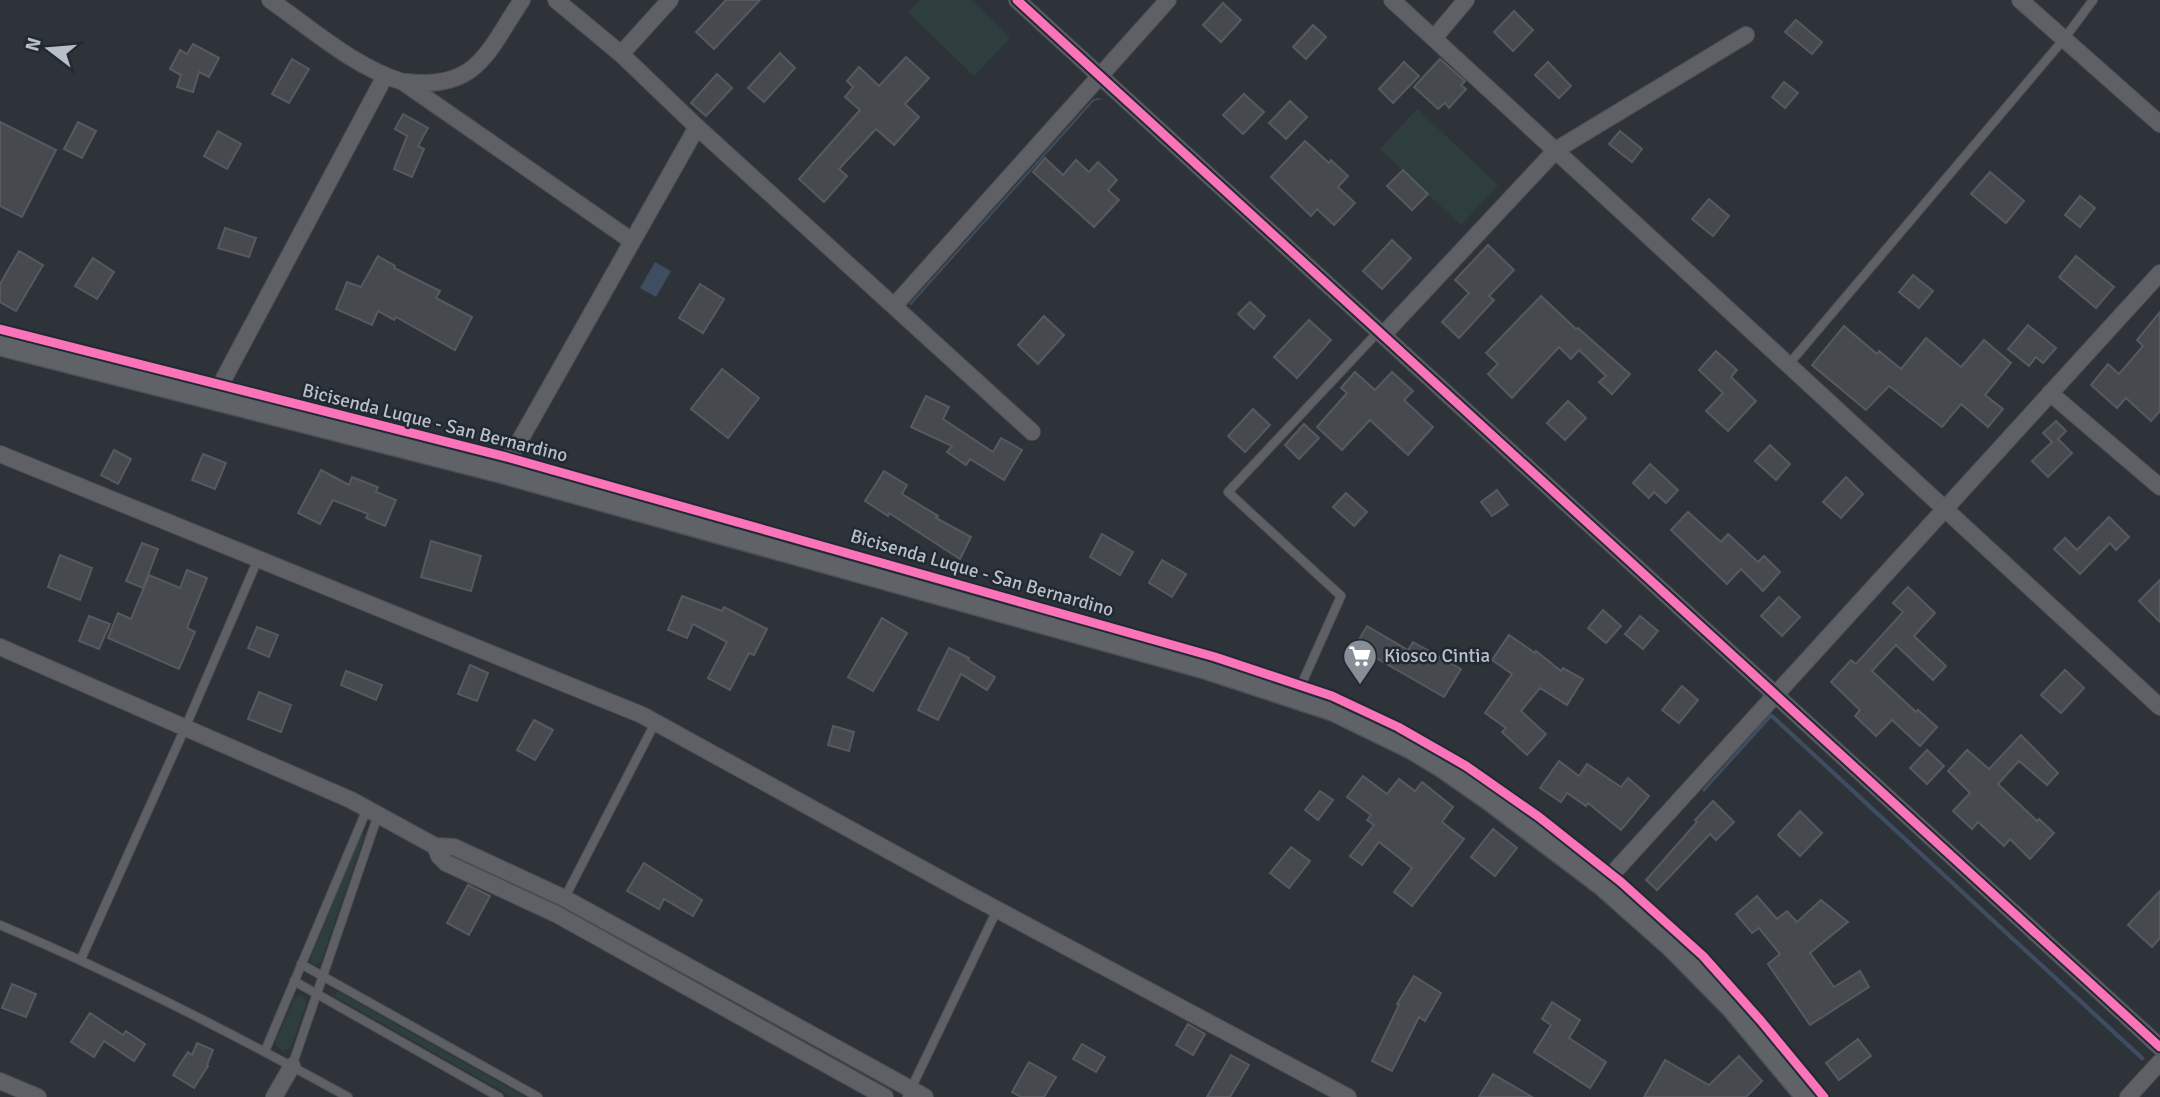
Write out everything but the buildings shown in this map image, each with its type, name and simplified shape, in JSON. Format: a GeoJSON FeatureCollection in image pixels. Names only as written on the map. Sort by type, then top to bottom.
{"type":"FeatureCollection","features":[{"type":"Feature","properties":{"kind":"main road"},"geometry":{"type":"LineString","coordinates":[[0,342],[503,470],[1204,665],[1335,708],[1413,746],[1489,796],[1604,883],[1674,945],[1734,1006],[1810,1097]]}},
{"type":"Feature","properties":{"kind":"street"},"geometry":{"type":"LineString","coordinates":[[270,0],[365,66],[385,76],[403,82],[440,84],[459,78],[484,57],[522,0]]}},
{"type":"Feature","properties":{"kind":"street"},"geometry":{"type":"LineString","coordinates":[[556,0],[621,54],[697,127],[1032,432]]}},
{"type":"Feature","properties":{"kind":"street"},"geometry":{"type":"LineString","coordinates":[[621,54],[670,0]]}},
{"type":"Feature","properties":{"kind":"street"},"geometry":{"type":"LineString","coordinates":[[1017,0],[2160,1047]]}},
{"type":"Feature","properties":{"kind":"street"},"geometry":{"type":"LineString","coordinates":[[894,306],[1168,0]]}},
{"type":"Feature","properties":{"kind":"street"},"geometry":{"type":"LineString","coordinates":[[1392,0],[2160,707]]}},
{"type":"Feature","properties":{"kind":"street"},"geometry":{"type":"LineString","coordinates":[[1434,37],[1466,0]]}},
{"type":"Feature","properties":{"kind":"street"},"geometry":{"type":"LineString","coordinates":[[2020,0],[2160,124]]}},
{"type":"Feature","properties":{"kind":"street"},"geometry":{"type":"LineString","coordinates":[[1381,333],[1556,150],[1746,35]]}},
{"type":"Feature","properties":{"kind":"street"},"geometry":{"type":"LineString","coordinates":[[214,397],[385,76]]}},
{"type":"Feature","properties":{"kind":"street"},"geometry":{"type":"LineString","coordinates":[[403,82],[632,241]]}},
{"type":"Feature","properties":{"kind":"street"},"geometry":{"type":"LineString","coordinates":[[503,470],[697,127]]}},
{"type":"Feature","properties":{"kind":"street"},"geometry":{"type":"LineString","coordinates":[[1604,883],[2160,273]]}},
{"type":"Feature","properties":{"kind":"street"},"geometry":{"type":"LineString","coordinates":[[2050,393],[2160,487]]}},
{"type":"Feature","properties":{"kind":"street"},"geometry":{"type":"LineString","coordinates":[[0,454],[642,715],[997,910],[1348,1097]]}},
{"type":"Feature","properties":{"kind":"street"},"geometry":{"type":"LineString","coordinates":[[0,647],[372,812],[435,846],[454,847],[564,898],[914,1094]]}},
{"type":"Feature","properties":{"kind":"street"},"geometry":{"type":"LineString","coordinates":[[435,846],[446,863],[556,914],[885,1097]]}},
{"type":"Feature","properties":{"kind":"street"},"geometry":{"type":"LineString","coordinates":[[2128,1097],[2160,1062]]}},
{"type":"Feature","properties":{"kind":"street"},"geometry":{"type":"LineString","coordinates":[[274,1097],[292,1066]]}},
{"type":"Feature","properties":{"kind":"street"},"geometry":{"type":"LineString","coordinates":[[0,1081],[38,1097]]}},
{"type":"Feature","properties":{"kind":"lane"},"geometry":{"type":"LineString","coordinates":[[1788,364],[2064,39],[2093,0]]}},
{"type":"Feature","properties":{"kind":"lane"},"geometry":{"type":"LineString","coordinates":[[1297,695],[1341,596],[1228,492],[1381,333]]}},
{"type":"Feature","properties":{"kind":"lane"},"geometry":{"type":"LineString","coordinates":[[81,959],[258,559]]}},
{"type":"Feature","properties":{"kind":"lane"},"geometry":{"type":"LineString","coordinates":[[556,914],[655,723]]}},
{"type":"Feature","properties":{"kind":"lane"},"geometry":{"type":"LineString","coordinates":[[265,1051],[301,964],[372,812]]}},
{"type":"Feature","properties":{"kind":"lane"},"geometry":{"type":"LineString","coordinates":[[292,1066],[372,812]]}},
{"type":"Feature","properties":{"kind":"lane"},"geometry":{"type":"LineString","coordinates":[[914,1094],[997,910]]}},
{"type":"Feature","properties":{"kind":"lane"},"geometry":{"type":"LineString","coordinates":[[0,925],[81,959],[265,1051],[348,1097]]}},
{"type":"Feature","properties":{"kind":"lane"},"geometry":{"type":"LineString","coordinates":[[301,964],[538,1097]]}},
{"type":"Feature","properties":{"kind":"lane"},"geometry":{"type":"LineString","coordinates":[[294,981],[499,1097]]}},
{"type":"Feature","properties":{"kind":"shaded area"},"geometry":{"type":"Polygon","coordinates":[[[920,0],[971,0],[1010,38],[974,76],[908,12],[920,0]]]}},
{"type":"Feature","properties":{"kind":"shaded area"},"geometry":{"type":"Polygon","coordinates":[[[1417,109],[1498,185],[1461,225],[1380,149],[1417,109]]]}},
{"type":"Feature","properties":{"kind":"shaded area"},"geometry":{"type":"Polygon","coordinates":[[[0,327],[523,460],[1216,655],[1332,694],[1436,745],[1468,764],[1540,815],[1623,880],[1673,924],[1731,982],[1827,1097],[1821,1097],[1759,1021],[1398,729],[0,332],[0,327]]]}},
{"type":"Feature","properties":{"kind":"shaded area"},"geometry":{"type":"Polygon","coordinates":[[[361,833],[365,835],[321,961],[314,965],[311,957],[361,833]]]}},
{"type":"Feature","properties":{"kind":"shaded area"},"geometry":{"type":"Polygon","coordinates":[[[578,914],[894,1088],[893,1092],[577,918],[578,914]]]}},
{"type":"Feature","properties":{"kind":"shaded area"},"geometry":{"type":"Polygon","coordinates":[[[336,992],[525,1097],[512,1097],[336,997],[336,992]]]}},
{"type":"Feature","properties":{"kind":"shaded area"},"geometry":{"type":"Polygon","coordinates":[[[299,995],[305,999],[306,1004],[291,1047],[283,1051],[276,1046],[276,1040],[294,999],[299,995]]]}},
{"type":"Feature","properties":{"kind":"water"},"geometry":{"type":"Polygon","coordinates":[[[1103,99],[1094,101],[911,305],[909,304],[1092,100],[1103,99]]]}},
{"type":"Feature","properties":{"kind":"water"},"geometry":{"type":"Polygon","coordinates":[[[655,262],[671,271],[656,297],[640,288],[655,262]]]}},
{"type":"Feature","properties":{"kind":"water"},"geometry":{"type":"Polygon","coordinates":[[[1771,713],[2145,1058],[2142,1061],[1771,718],[1704,792],[1702,790],[1771,713]]]}},
{"type":"Feature","properties":{"kind":"cycle path"},"geometry":{"type":"LineString","coordinates":[[1017,0],[2160,1047]]}},
{"type":"Feature","properties":{"kind":"cycle path","name":"Bicisenda Luque - San Bernardino"},"geometry":{"type":"LineString","coordinates":[[0,329],[510,458],[1215,657],[1332,696],[1398,727],[1466,766],[1539,817],[1621,882],[1703,956],[1824,1097]]}},
{"type":"Feature","properties":{"kind":"place","name":"Kiosco Cintia"},"geometry":{"type":"Point","coordinates":[1360,686]}}]}
